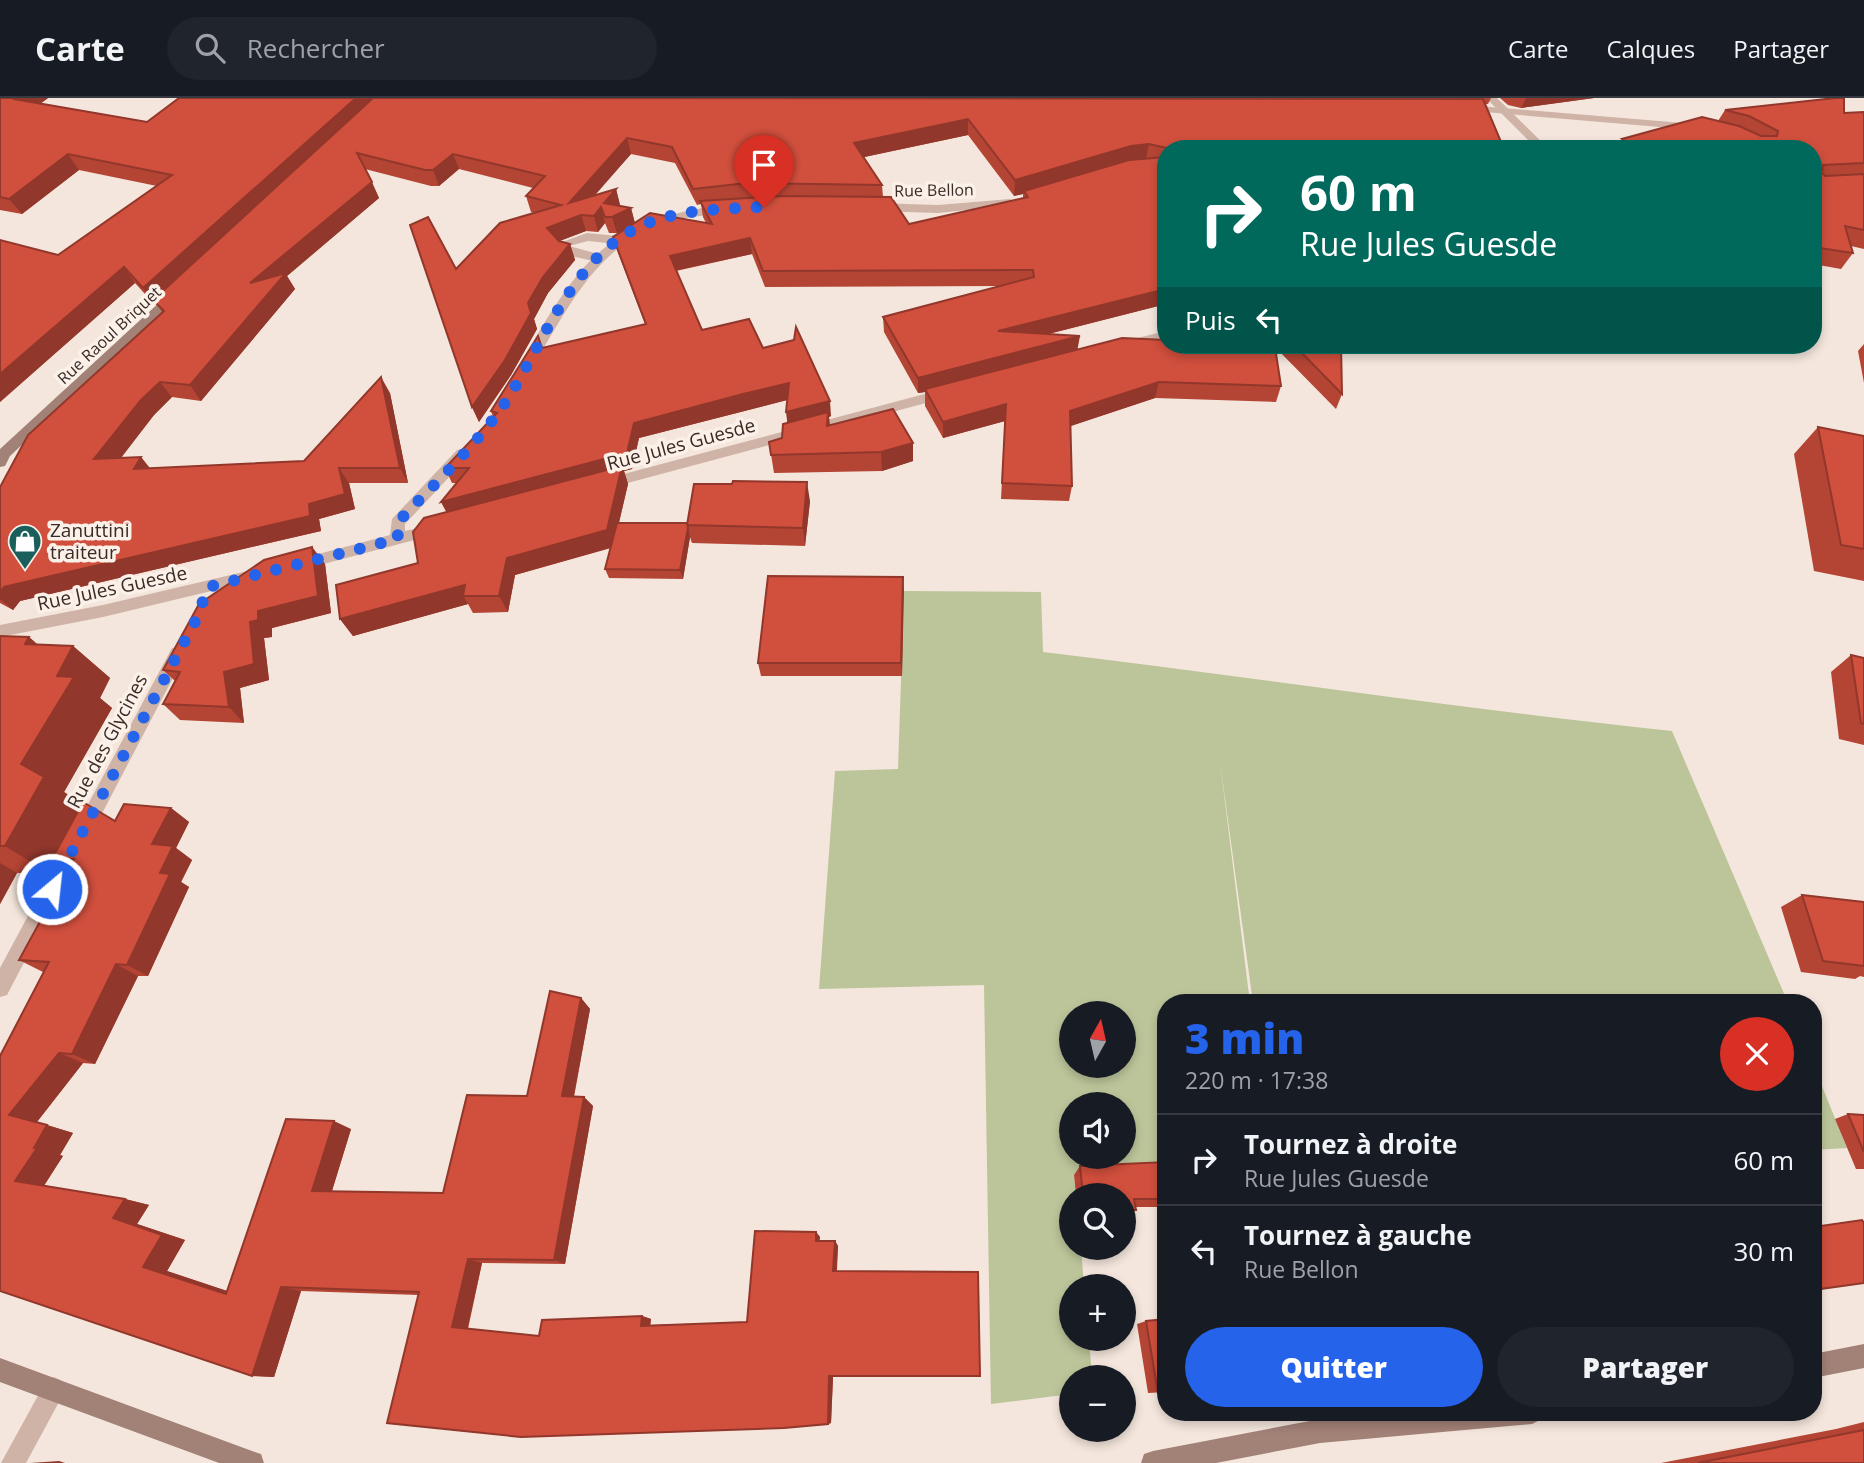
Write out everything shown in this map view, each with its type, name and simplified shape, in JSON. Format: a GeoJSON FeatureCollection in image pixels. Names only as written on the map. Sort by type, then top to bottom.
{"type":"FeatureCollection","features":[{"type":"Feature","properties":{"kind":"main road","name":"Rue Raoul Briquet"},"geometry":{"type":"LineString","coordinates":[[2,457],[188,283]]}},
{"type":"Feature","properties":{"kind":"main road"},"geometry":{"type":"LineString","coordinates":[[1822,1364],[1864,1356]]}},
{"type":"Feature","properties":{"kind":"main road"},"geometry":{"type":"LineString","coordinates":[[0,1370],[252,1463]]}},
{"type":"Feature","properties":{"kind":"main road"},"geometry":{"type":"LineString","coordinates":[[1153,1463],[1320,1432],[1437,1421]]}},
{"type":"Feature","properties":{"kind":"street"},"geometry":{"type":"LineString","coordinates":[[1491,98],[1535,140]]}},
{"type":"Feature","properties":{"kind":"street"},"geometry":{"type":"LineString","coordinates":[[1455,108],[1710,129]]}},
{"type":"Feature","properties":{"kind":"street","name":"Rue Bellon"},"geometry":{"type":"LineString","coordinates":[[858,207],[938,209],[994,206],[1020,201]]}},
{"type":"Feature","properties":{"kind":"street"},"geometry":{"type":"LineString","coordinates":[[524,369],[566,300],[598,258],[617,240],[634,229],[662,220],[711,210],[737,209]]}},
{"type":"Feature","properties":{"kind":"street"},"geometry":{"type":"LineString","coordinates":[[598,258],[570,252],[560,245],[587,237],[617,240]]}},
{"type":"Feature","properties":{"kind":"street"},"geometry":{"type":"LineString","coordinates":[[1112,349],[1157,337]]}},
{"type":"Feature","properties":{"kind":"street","name":"Rue Jules Guesde"},"geometry":{"type":"LineString","coordinates":[[586,489],[964,388]]}},
{"type":"Feature","properties":{"kind":"street"},"geometry":{"type":"LineString","coordinates":[[398,539],[397,523],[471,444]]}},
{"type":"Feature","properties":{"kind":"street","name":"Rue Jules Guesde"},"geometry":{"type":"LineString","coordinates":[[0,631],[208,587],[452,524]]}},
{"type":"Feature","properties":{"kind":"street"},"geometry":{"type":"LineString","coordinates":[[201,607],[208,587]]}},
{"type":"Feature","properties":{"kind":"street","name":"Rue des Glycines"},"geometry":{"type":"LineString","coordinates":[[0,988],[184,643]]}},
{"type":"Feature","properties":{"kind":"street"},"geometry":{"type":"LineString","coordinates":[[13,1463],[54,1390]]}},
{"type":"Feature","properties":{"kind":"green space"},"geometry":{"type":"Polygon","coordinates":[[[904,591],[1041,592],[1043,652],[1672,731],[1784,994],[1252,994],[1220,762],[1249,994],[1157,994],[1157,1171],[1074,1175],[1075,1183],[1059,1183],[1059,1260],[1082,1260],[1083,1274],[1059,1274],[1059,1351],[1090,1351],[1091,1365],[1059,1365],[1059,1396],[991,1404],[984,985],[819,989],[835,771],[898,769],[904,591]]]}},
{"type":"Feature","properties":{"kind":"green space"},"geometry":{"type":"Polygon","coordinates":[[[1822,1086],[1847,1148],[1822,1149],[1822,1086]]]}},
{"type":"Feature","properties":{"kind":"building"},"geometry":{"type":"Polygon","coordinates":[[[0,98],[15,98],[147,122],[179,98],[356,98],[143,288],[124,267],[0,374],[0,240],[58,255],[172,175],[68,154],[9,199],[0,197],[0,98]]]}},
{"type":"Feature","properties":{"kind":"building"},"geometry":{"type":"Polygon","coordinates":[[[373,98],[1483,99],[1500,140],[1157,140],[1157,146],[1131,146],[1015,180],[968,119],[854,143],[882,185],[747,183],[693,189],[672,147],[627,138],[569,203],[616,189],[604,203],[631,208],[612,217],[605,217],[601,207],[594,216],[581,215],[547,228],[559,241],[570,244],[543,277],[528,303],[531,313],[505,360],[472,407],[410,225],[428,217],[456,269],[500,223],[561,205],[526,196],[545,176],[453,154],[433,170],[425,170],[357,153],[372,182],[250,283],[286,273],[190,385],[160,382],[141,400],[94,459],[141,457],[134,469],[304,461],[381,377],[400,468],[339,468],[345,494],[309,504],[310,516],[4,587],[0,592],[0,487],[28,435],[164,311],[153,300],[373,98]]]}},
{"type":"Feature","properties":{"kind":"building"},"geometry":{"type":"Polygon","coordinates":[[[1844,98],[1844,113],[1864,112],[1864,163],[1823,165],[1822,173],[1822,140],[1622,139],[1702,117],[1739,126],[1761,136],[1777,136],[1778,131],[1749,116],[1725,110],[1844,98]]]}},
{"type":"Feature","properties":{"kind":"building"},"geometry":{"type":"Polygon","coordinates":[[[1157,158],[1157,291],[998,331],[1080,336],[918,378],[883,317],[1034,277],[1033,270],[763,271],[750,238],[670,256],[702,330],[749,319],[763,348],[794,340],[796,327],[830,401],[786,412],[789,383],[743,394],[634,423],[627,453],[441,502],[469,468],[445,468],[497,413],[491,411],[538,336],[542,348],[646,324],[613,237],[650,213],[712,224],[700,201],[782,196],[891,197],[909,224],[1028,197],[1024,191],[1129,160],[1157,158]]]}},
{"type":"Feature","properties":{"kind":"building"},"geometry":{"type":"Polygon","coordinates":[[[1822,173],[1825,176],[1864,174],[1864,230],[1845,226],[1853,253],[1822,248],[1822,173]]]}},
{"type":"Feature","properties":{"kind":"building"},"geometry":{"type":"Polygon","coordinates":[[[1122,338],[1157,340],[1157,354],[1276,354],[1281,386],[1159,382],[1070,411],[1072,486],[1002,483],[1006,404],[943,422],[925,389],[1122,338]]]}},
{"type":"Feature","properties":{"kind":"building"},"geometry":{"type":"Polygon","coordinates":[[[1303,354],[1341,354],[1342,394],[1303,354]]]}},
{"type":"Feature","properties":{"kind":"building"},"geometry":{"type":"Polygon","coordinates":[[[893,409],[913,443],[881,452],[771,455],[769,442],[782,438],[783,424],[828,412],[827,426],[893,409]]]}},
{"type":"Feature","properties":{"kind":"building"},"geometry":{"type":"Polygon","coordinates":[[[1818,427],[1864,436],[1864,549],[1841,545],[1818,427]]]}},
{"type":"Feature","properties":{"kind":"building"},"geometry":{"type":"Polygon","coordinates":[[[622,466],[607,530],[507,558],[499,596],[463,596],[465,585],[340,619],[336,585],[418,563],[413,532],[424,518],[622,466]]]}},
{"type":"Feature","properties":{"kind":"building"},"geometry":{"type":"Polygon","coordinates":[[[733,481],[807,482],[803,528],[687,525],[694,484],[732,484],[733,481]]]}},
{"type":"Feature","properties":{"kind":"building"},"geometry":{"type":"Polygon","coordinates":[[[617,523],[687,523],[680,570],[605,569],[617,523]]]}},
{"type":"Feature","properties":{"kind":"building"},"geometry":{"type":"Polygon","coordinates":[[[312,547],[318,596],[258,611],[258,620],[250,622],[254,664],[224,672],[229,707],[163,704],[180,672],[163,670],[199,604],[264,560],[312,547]]]}},
{"type":"Feature","properties":{"kind":"building"},"geometry":{"type":"Polygon","coordinates":[[[768,576],[903,577],[901,663],[758,663],[768,576]]]}},
{"type":"Feature","properties":{"kind":"building"},"geometry":{"type":"Polygon","coordinates":[[[0,636],[29,637],[25,644],[73,646],[57,676],[74,677],[21,764],[44,777],[5,846],[0,846],[0,636]]]}},
{"type":"Feature","properties":{"kind":"building"},"geometry":{"type":"Polygon","coordinates":[[[1851,655],[1864,658],[1864,724],[1861,723],[1851,655]]]}},
{"type":"Feature","properties":{"kind":"building"},"geometry":{"type":"Polygon","coordinates":[[[83,802],[115,821],[124,804],[171,808],[152,844],[173,846],[160,873],[170,874],[127,965],[116,964],[72,1054],[59,1053],[9,1115],[47,1125],[34,1148],[37,1148],[15,1181],[125,1199],[113,1218],[162,1235],[143,1267],[226,1294],[286,1119],[334,1121],[312,1191],[443,1193],[467,1095],[527,1096],[550,991],[581,998],[562,1096],[584,1097],[554,1260],[468,1259],[452,1327],[539,1336],[542,1320],[642,1316],[641,1326],[747,1322],[755,1231],[816,1232],[816,1241],[835,1241],[833,1271],[978,1272],[980,1376],[829,1376],[828,1424],[784,1428],[521,1437],[387,1423],[419,1292],[281,1287],[252,1376],[0,1291],[0,1056],[49,962],[19,960],[74,859],[52,859],[83,802]]]}},
{"type":"Feature","properties":{"kind":"building"},"geometry":{"type":"Polygon","coordinates":[[[1802,895],[1864,902],[1864,966],[1823,961],[1802,895]]]}},
{"type":"Feature","properties":{"kind":"building"},"geometry":{"type":"Polygon","coordinates":[[[1848,1114],[1864,1115],[1864,1152],[1848,1114]]]}},
{"type":"Feature","properties":{"kind":"building"},"geometry":{"type":"Polygon","coordinates":[[[1157,1162],[1157,1199],[1136,1199],[1136,1183],[1082,1183],[1080,1169],[1136,1169],[1136,1163],[1157,1162]]]}},
{"type":"Feature","properties":{"kind":"building"},"geometry":{"type":"Polygon","coordinates":[[[1862,1220],[1864,1283],[1822,1289],[1822,1226],[1862,1220]]]}},
{"type":"Feature","properties":{"kind":"building"},"geometry":{"type":"Polygon","coordinates":[[[1157,1320],[1157,1387],[1146,1321],[1157,1320]]]}},
{"type":"Feature","properties":{"kind":"building"},"geometry":{"type":"Polygon","coordinates":[[[1864,1430],[1864,1463],[1698,1463],[1864,1430]]]}},
{"type":"Feature","properties":{"kind":"place","name":"Zanuttini traiteur"},"geometry":{"type":"Point","coordinates":[25,571]}},
{"type":"Feature","properties":{"kind":"route"},"geometry":{"type":"LineString","coordinates":[[52,889],[197,618],[208,587],[398,539],[397,523],[488,425],[585,272],[617,240],[634,229],[662,220],[711,210],[764,207]]}}]}
